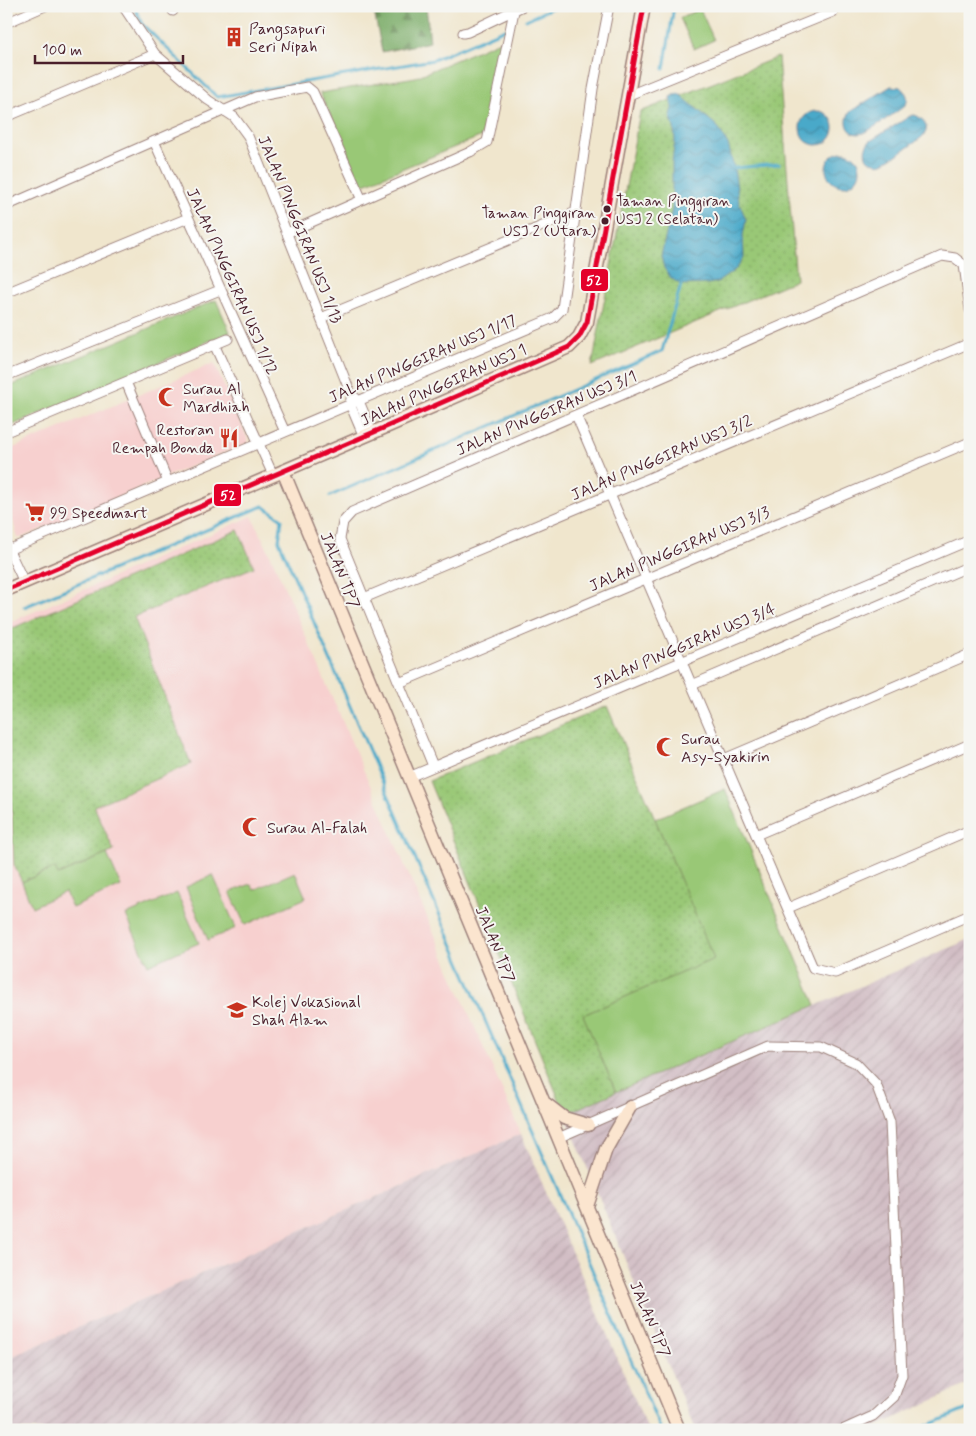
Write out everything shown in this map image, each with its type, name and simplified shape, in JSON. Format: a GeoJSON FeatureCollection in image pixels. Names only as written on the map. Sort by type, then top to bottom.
{"type":"FeatureCollection","features":[{"type":"Feature","properties":{"kind":"street"},"geometry":{"type":"LineString","coordinates":[[6,22],[45,6]]}},
{"type":"Feature","properties":{"kind":"street","name":"JALAN PINGGIRAN USJ 1/13"},"geometry":{"type":"LineString","coordinates":[[123,6],[155,54],[208,100],[234,117],[248,136],[355,403]]}},
{"type":"Feature","properties":{"kind":"street"},"geometry":{"type":"LineString","coordinates":[[463,34],[523,6]]}},
{"type":"Feature","properties":{"kind":"street","name":"JALAN PINGGIRAN USJ 1/17"},"geometry":{"type":"LineString","coordinates":[[7,547],[168,482],[553,318],[562,309],[594,89],[609,6]]}},
{"type":"Feature","properties":{"kind":"street","name":"JALAN PINGGIRAN USJ 1"},"geometry":{"type":"LineString","coordinates":[[11,589],[568,347],[580,337],[587,322],[644,6]]}},
{"type":"Feature","properties":{"kind":"street"},"geometry":{"type":"LineString","coordinates":[[287,233],[470,152],[487,142],[514,11]]}},
{"type":"Feature","properties":{"kind":"street"},"geometry":{"type":"LineString","coordinates":[[629,95],[833,12]]}},
{"type":"Feature","properties":{"kind":"street"},"geometry":{"type":"LineString","coordinates":[[6,117],[155,54]]}},
{"type":"Feature","properties":{"kind":"street"},"geometry":{"type":"LineString","coordinates":[[6,206],[255,97],[307,87],[313,92],[362,200]]}},
{"type":"Feature","properties":{"kind":"street","name":"JALAN PINGGIRAN USJ 1/12"},"geometry":{"type":"LineString","coordinates":[[154,141],[285,432]]}},
{"type":"Feature","properties":{"kind":"street"},"geometry":{"type":"LineString","coordinates":[[321,318],[576,212]]}},
{"type":"Feature","properties":{"kind":"street"},"geometry":{"type":"LineString","coordinates":[[6,293],[188,218]]}},
{"type":"Feature","properties":{"kind":"street","name":"JALAN PINGGIRAN USJ 3/1"},"geometry":{"type":"LineString","coordinates":[[433,766],[340,538],[343,522],[352,512],[942,256],[955,258],[964,265],[970,310]]}},
{"type":"Feature","properties":{"kind":"street"},"geometry":{"type":"LineString","coordinates":[[6,376],[220,290]]}},
{"type":"Feature","properties":{"kind":"street"},"geometry":{"type":"LineString","coordinates":[[6,432],[228,338]]}},
{"type":"Feature","properties":{"kind":"street","name":"JALAN PINGGIRAN USJ 3/2"},"geometry":{"type":"LineString","coordinates":[[364,598],[970,343]]}},
{"type":"Feature","properties":{"kind":"street"},"geometry":{"type":"LineString","coordinates":[[214,344],[259,443],[278,473]]}},
{"type":"Feature","properties":{"kind":"street"},"geometry":{"type":"LineString","coordinates":[[126,382],[168,482]]}},
{"type":"Feature","properties":{"kind":"street"},"geometry":{"type":"LineString","coordinates":[[355,403],[368,435]]}},
{"type":"Feature","properties":{"kind":"street"},"geometry":{"type":"LineString","coordinates":[[576,415],[813,968],[835,973],[970,916]]}},
{"type":"Feature","properties":{"kind":"street","name":"JALAN PINGGIRAN USJ 3/3"},"geometry":{"type":"LineString","coordinates":[[399,683],[970,442]]}},
{"type":"Feature","properties":{"kind":"street","name":"JALAN TP7"},"geometry":{"type":"LineString","coordinates":[[278,473],[409,777],[679,1430]]}},
{"type":"Feature","properties":{"kind":"street","name":"JALAN PINGGIRAN USJ 3/4"},"geometry":{"type":"LineString","coordinates":[[409,777],[970,540]]}},
{"type":"Feature","properties":{"kind":"street"},"geometry":{"type":"LineString","coordinates":[[7,547],[11,589]]}},
{"type":"Feature","properties":{"kind":"street"},"geometry":{"type":"LineString","coordinates":[[692,685],[970,566]]}},
{"type":"Feature","properties":{"kind":"street"},"geometry":{"type":"LineString","coordinates":[[724,759],[970,654]]}},
{"type":"Feature","properties":{"kind":"street"},"geometry":{"type":"LineString","coordinates":[[756,835],[970,744]]}},
{"type":"Feature","properties":{"kind":"street"},"geometry":{"type":"LineString","coordinates":[[788,908],[970,830]]}},
{"type":"Feature","properties":{"kind":"street"},"geometry":{"type":"LineString","coordinates":[[558,1138],[768,1046],[821,1047],[856,1063],[876,1084],[890,1122],[902,1375],[894,1397],[873,1416],[842,1430]]}},
{"type":"Feature","properties":{"kind":"street"},"geometry":{"type":"LineString","coordinates":[[544,1103],[564,1118],[588,1125]]}},
{"type":"Feature","properties":{"kind":"street"},"geometry":{"type":"LineString","coordinates":[[587,1206],[606,1149],[630,1107]]}},
{"type":"Feature","properties":{"kind":"shaded area"},"geometry":{"type":"Polygon","coordinates":[[[214,363],[249,442],[18,539],[6,495],[6,451],[214,363]]]}},
{"type":"Feature","properties":{"kind":"shaded area","name":"Kolej Vokasional Shah Alam"},"geometry":{"type":"Polygon","coordinates":[[[252,516],[521,1134],[6,1359],[6,887],[11,865],[6,751],[6,624],[252,516]]]}},
{"type":"Feature","properties":{"kind":"shaded area"},"geometry":{"type":"Polygon","coordinates":[[[970,939],[970,1383],[869,1430],[695,1430],[565,1114],[970,939]]]}},
{"type":"Feature","properties":{"kind":"shaded area"},"geometry":{"type":"Polygon","coordinates":[[[521,1134],[648,1430],[6,1430],[6,1359],[521,1134]]]}},
{"type":"Feature","properties":{"kind":"green space"},"geometry":{"type":"Polygon","coordinates":[[[373,6],[426,6],[430,42],[382,52],[373,6]]]}},
{"type":"Feature","properties":{"kind":"green space"},"geometry":{"type":"Polygon","coordinates":[[[700,9],[714,40],[694,49],[680,18],[700,9]]]}},
{"type":"Feature","properties":{"kind":"green space"},"geometry":{"type":"Polygon","coordinates":[[[502,40],[482,136],[362,185],[320,93],[416,77],[502,40]]]}},
{"type":"Feature","properties":{"kind":"green space"},"geometry":{"type":"Polygon","coordinates":[[[778,57],[796,280],[592,366],[640,112],[778,57]]]}},
{"type":"Feature","properties":{"kind":"green space"},"geometry":{"type":"Polygon","coordinates":[[[216,300],[230,332],[6,428],[6,388],[216,300]]]}},
{"type":"Feature","properties":{"kind":"green space"},"geometry":{"type":"Polygon","coordinates":[[[238,530],[254,567],[134,617],[191,764],[94,806],[114,851],[58,875],[54,868],[22,882],[14,865],[6,678],[6,631],[238,530]]]}},
{"type":"Feature","properties":{"kind":"green space"},"geometry":{"type":"Polygon","coordinates":[[[607,706],[715,959],[584,1015],[616,1092],[565,1114],[429,781],[607,706]]]}},
{"type":"Feature","properties":{"kind":"green space"},"geometry":{"type":"Polygon","coordinates":[[[725,789],[816,1005],[616,1092],[583,1015],[714,959],[655,819],[725,789]]]}},
{"type":"Feature","properties":{"kind":"green space"},"geometry":{"type":"Polygon","coordinates":[[[107,854],[121,886],[72,908],[65,892],[32,907],[22,882],[55,868],[58,875],[107,854]]]}},
{"type":"Feature","properties":{"kind":"green space"},"geometry":{"type":"Polygon","coordinates":[[[295,872],[306,898],[245,925],[230,892],[251,884],[254,890],[295,872]]]}},
{"type":"Feature","properties":{"kind":"green space"},"geometry":{"type":"Polygon","coordinates":[[[213,875],[236,928],[208,940],[186,887],[213,875]]]}},
{"type":"Feature","properties":{"kind":"green space"},"geometry":{"type":"Polygon","coordinates":[[[177,893],[199,943],[148,965],[126,915],[177,893]]]}},
{"type":"Feature","properties":{"kind":"water"},"geometry":{"type":"Polygon","coordinates":[[[891,86],[900,87],[904,90],[907,97],[906,104],[866,132],[858,134],[851,131],[848,128],[847,119],[851,111],[891,86]]]}},
{"type":"Feature","properties":{"kind":"water"},"geometry":{"type":"Polygon","coordinates":[[[678,93],[717,126],[728,144],[739,202],[746,220],[743,235],[744,257],[736,269],[718,282],[708,284],[681,285],[671,278],[664,268],[661,256],[672,209],[672,161],[675,141],[670,115],[672,108],[670,97],[678,93]]]}},
{"type":"Feature","properties":{"kind":"water"},"geometry":{"type":"Polygon","coordinates":[[[817,111],[829,116],[834,128],[829,140],[817,145],[805,140],[800,128],[805,116],[817,111]]]}},
{"type":"Feature","properties":{"kind":"water"},"geometry":{"type":"Polygon","coordinates":[[[914,115],[925,123],[926,130],[923,136],[881,164],[869,160],[865,150],[870,141],[914,115]]]}},
{"type":"Feature","properties":{"kind":"water"},"geometry":{"type":"Polygon","coordinates":[[[843,152],[855,157],[860,169],[855,181],[843,186],[831,181],[826,169],[831,157],[843,152]]]}},
{"type":"Feature","properties":{"kind":"waterway"},"geometry":{"type":"LineString","coordinates":[[134,6],[142,24],[217,97],[433,60],[505,29]]}},
{"type":"Feature","properties":{"kind":"waterway"},"geometry":{"type":"LineString","coordinates":[[526,20],[556,6]]}},
{"type":"Feature","properties":{"kind":"waterway"},"geometry":{"type":"LineString","coordinates":[[664,69],[674,6]]}},
{"type":"Feature","properties":{"kind":"waterway"},"geometry":{"type":"LineString","coordinates":[[734,168],[779,164]]}},
{"type":"Feature","properties":{"kind":"waterway"},"geometry":{"type":"LineString","coordinates":[[330,496],[662,351],[681,285]]}},
{"type":"Feature","properties":{"kind":"waterway"},"geometry":{"type":"LineString","coordinates":[[24,607],[263,506],[282,519],[279,541],[661,1430]]}},
{"type":"Feature","properties":{"kind":"waterway"},"geometry":{"type":"LineString","coordinates":[[917,1430],[970,1408]]}},
{"type":"Feature","properties":{"kind":"transit line","name":"52"},"geometry":{"type":"LineString","coordinates":[[6,590],[569,347],[579,337],[587,322],[644,6]]}},
{"type":"Feature","properties":{"kind":"place","name":"Pangsapuri Seri Nipah"},"geometry":{"type":"Point","coordinates":[234,37]}},
{"type":"Feature","properties":{"kind":"place","name":"Taman Pinggiran USJ 2 (Selatan)"},"geometry":{"type":"Point","coordinates":[607,209]}},
{"type":"Feature","properties":{"kind":"place","name":"Taman Pinggiran USJ 2 (Utara)"},"geometry":{"type":"Point","coordinates":[605,221]}},
{"type":"Feature","properties":{"kind":"place","name":"Surau Al Mardhiah"},"geometry":{"type":"Point","coordinates":[168,397]}},
{"type":"Feature","properties":{"kind":"place","name":"Restoran Rempah Bonda"},"geometry":{"type":"Point","coordinates":[229,438]}},
{"type":"Feature","properties":{"kind":"place","name":"99 Speedmart"},"geometry":{"type":"Point","coordinates":[35,512]}},
{"type":"Feature","properties":{"kind":"place","name":"Surau Asy-Syakirin"},"geometry":{"type":"Point","coordinates":[666,747]}},
{"type":"Feature","properties":{"kind":"place","name":"Surau Al-Falah"},"geometry":{"type":"Point","coordinates":[252,827]}},
{"type":"Feature","properties":{"kind":"place","name":"Kolej Vokasional Shah Alam"},"geometry":{"type":"Point","coordinates":[237,1010]}}]}
